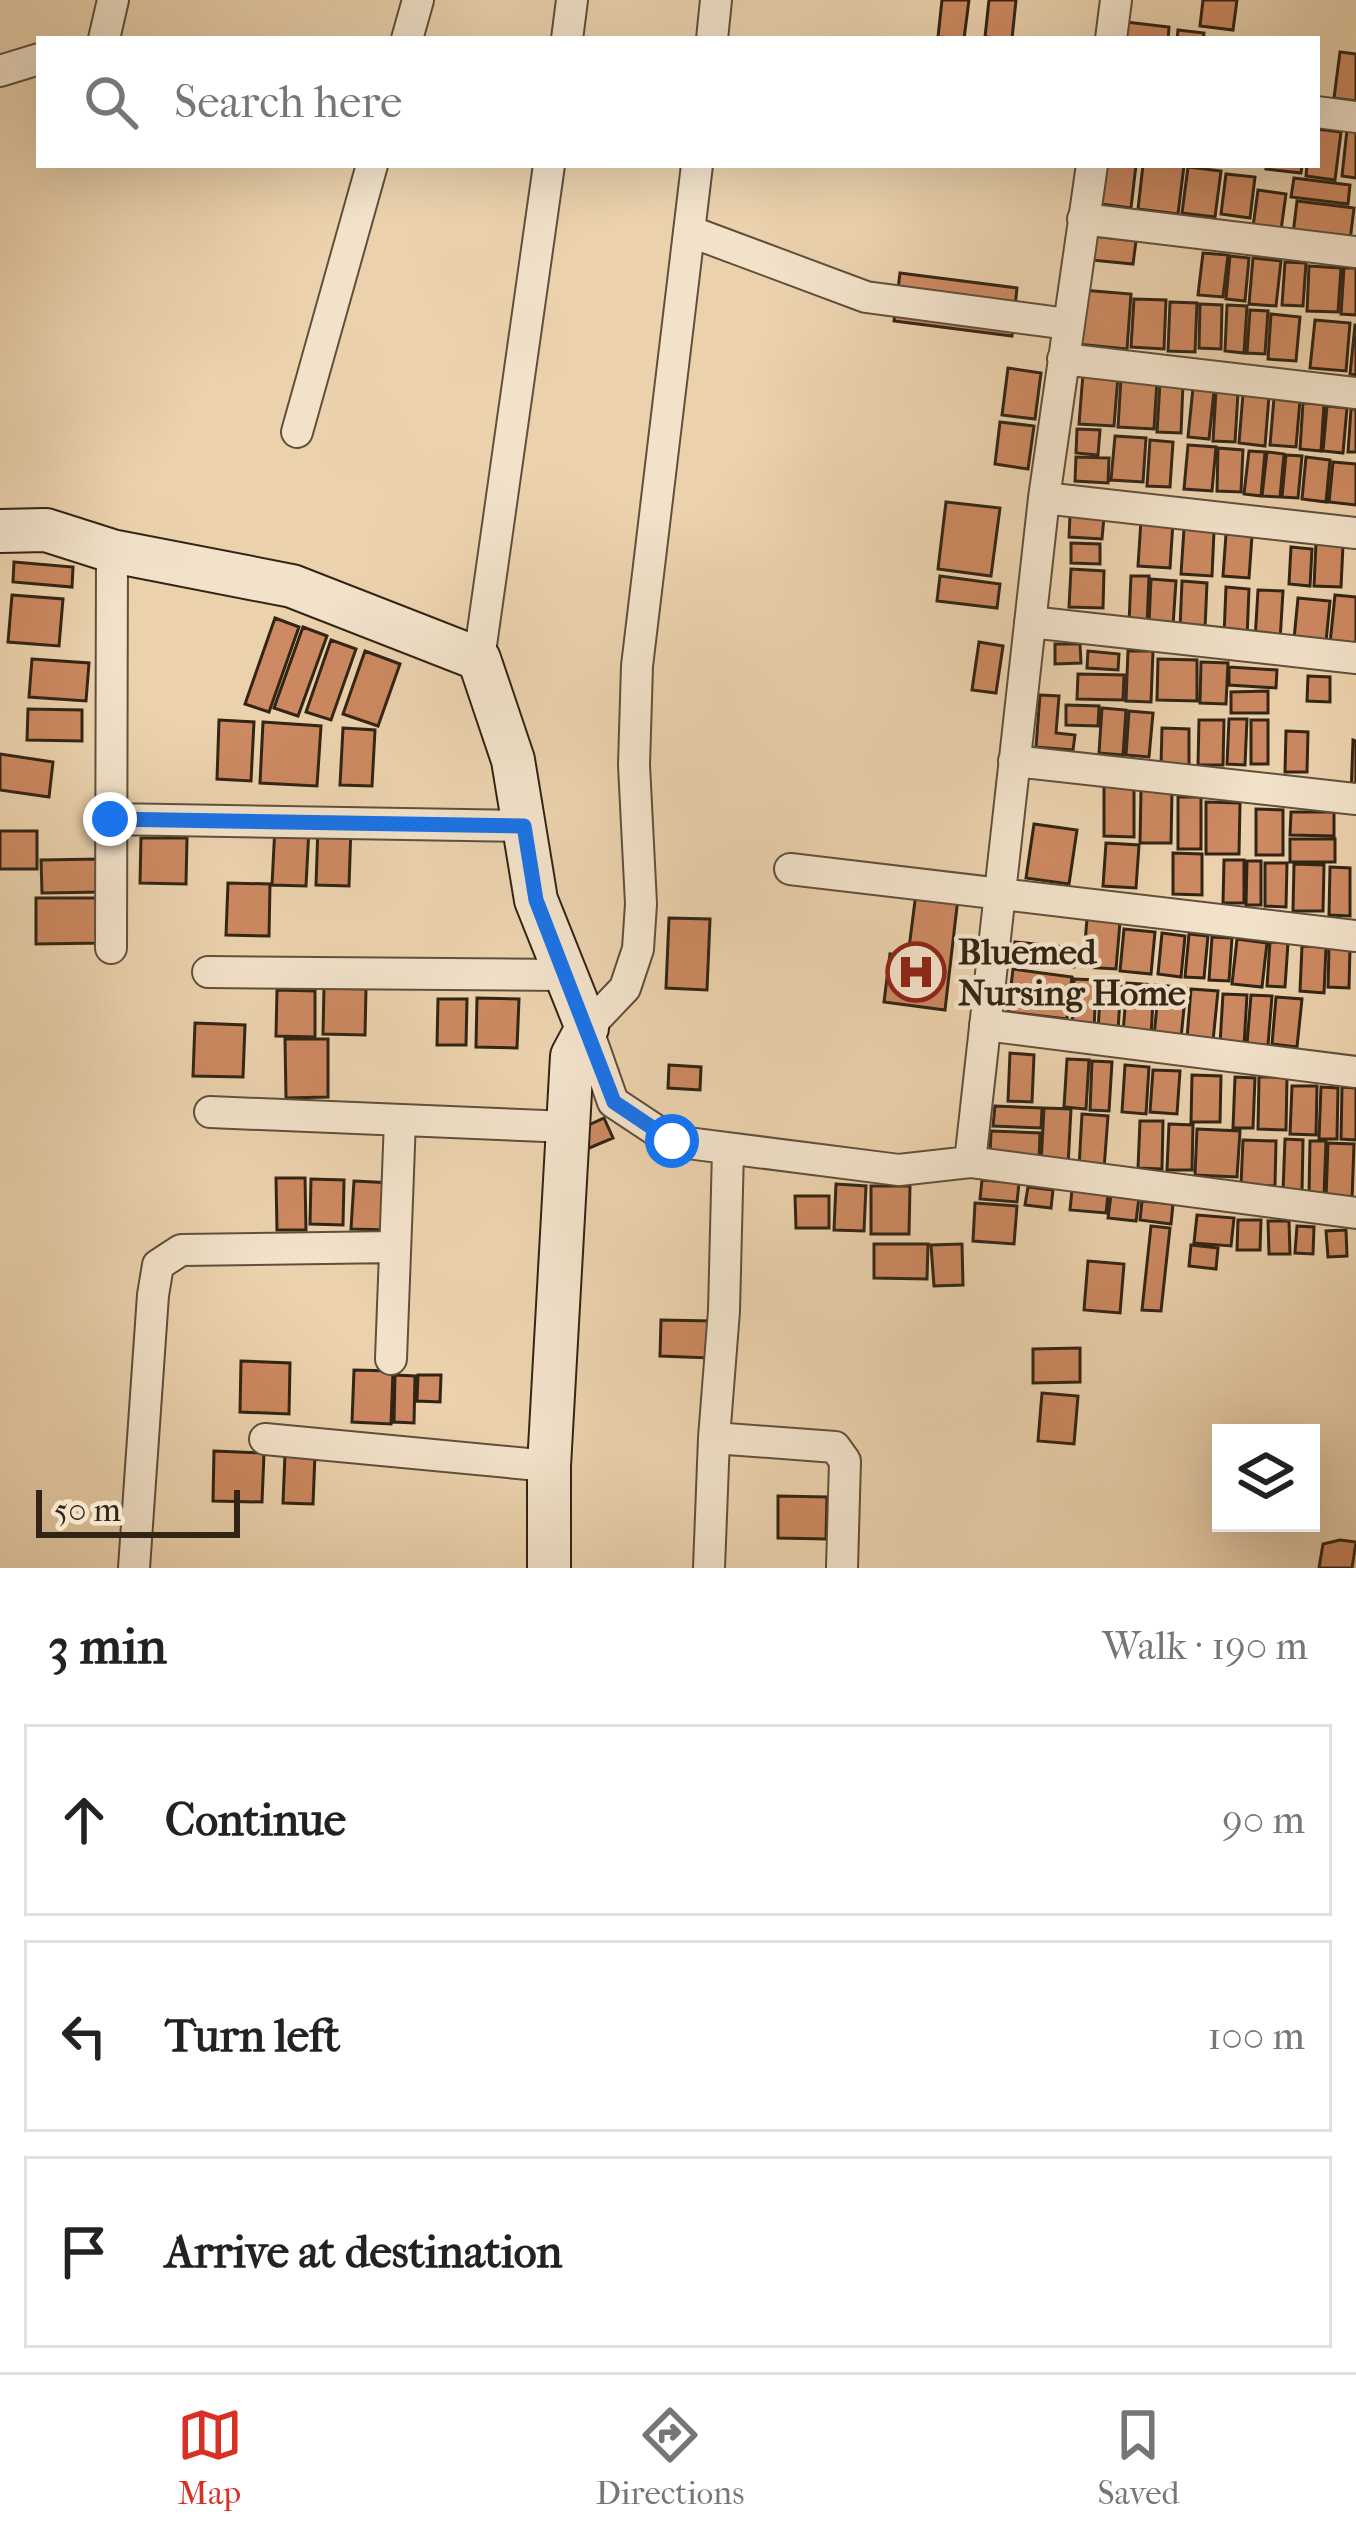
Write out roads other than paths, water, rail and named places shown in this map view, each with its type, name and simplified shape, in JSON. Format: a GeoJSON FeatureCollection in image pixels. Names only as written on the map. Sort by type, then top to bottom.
{"type":"FeatureCollection","features":[{"type":"Feature","properties":{"kind":"street"},"geometry":{"type":"LineString","coordinates":[[105,36],[113,0]]}},
{"type":"Feature","properties":{"kind":"street"},"geometry":{"type":"LineString","coordinates":[[408,36],[418,0]]}},
{"type":"Feature","properties":{"kind":"street"},"geometry":{"type":"LineString","coordinates":[[567,36],[572,0]]}},
{"type":"Feature","properties":{"kind":"street"},"geometry":{"type":"LineString","coordinates":[[712,36],[716,0]]}},
{"type":"Feature","properties":{"kind":"street"},"geometry":{"type":"LineString","coordinates":[[1111,36],[1116,0]]}},
{"type":"Feature","properties":{"kind":"street"},"geometry":{"type":"LineString","coordinates":[[0,71],[36,60]]}},
{"type":"Feature","properties":{"kind":"street"},"geometry":{"type":"LineString","coordinates":[[1320,112],[1356,117]]}},
{"type":"Feature","properties":{"kind":"street"},"geometry":{"type":"LineString","coordinates":[[297,433],[371,168]]}},
{"type":"Feature","properties":{"kind":"street"},"geometry":{"type":"LineString","coordinates":[[549,168],[479,659],[513,760],[536,900],[614,1102],[672,1141],[728,1150],[898,1170],[970,1162],[1356,1213]]}},
{"type":"Feature","properties":{"kind":"street"},"geometry":{"type":"LineString","coordinates":[[549,1568],[549,1466],[572,1056],[587,1028],[625,988],[638,950],[634,765],[638,666],[697,168]]}},
{"type":"Feature","properties":{"kind":"street"},"geometry":{"type":"LineString","coordinates":[[970,1162],[1043,498],[1092,168]]}},
{"type":"Feature","properties":{"kind":"street"},"geometry":{"type":"LineString","coordinates":[[1083,219],[1356,252]]}},
{"type":"Feature","properties":{"kind":"street"},"geometry":{"type":"LineString","coordinates":[[689,231],[866,297],[1068,324]]}},
{"type":"Feature","properties":{"kind":"street"},"geometry":{"type":"LineString","coordinates":[[1063,359],[1356,393]]}},
{"type":"Feature","properties":{"kind":"street"},"geometry":{"type":"LineString","coordinates":[[1043,498],[1356,533]]}},
{"type":"Feature","properties":{"kind":"street"},"geometry":{"type":"LineString","coordinates":[[0,531],[46,530],[112,551],[292,586],[479,659]]}},
{"type":"Feature","properties":{"kind":"street"},"geometry":{"type":"LineString","coordinates":[[111,948],[112,551]]}},
{"type":"Feature","properties":{"kind":"street"},"geometry":{"type":"LineString","coordinates":[[1030,622],[1356,658]]}},
{"type":"Feature","properties":{"kind":"street"},"geometry":{"type":"LineString","coordinates":[[1014,761],[1356,800]]}},
{"type":"Feature","properties":{"kind":"street"},"geometry":{"type":"LineString","coordinates":[[110,819],[524,826]]}},
{"type":"Feature","properties":{"kind":"street"},"geometry":{"type":"LineString","coordinates":[[790,868],[1356,936]]}},
{"type":"Feature","properties":{"kind":"street"},"geometry":{"type":"LineString","coordinates":[[208,972],[566,975]]}},
{"type":"Feature","properties":{"kind":"street"},"geometry":{"type":"LineString","coordinates":[[985,1025],[1356,1072]]}},
{"type":"Feature","properties":{"kind":"street"},"geometry":{"type":"LineString","coordinates":[[210,1112],[569,1127]]}},
{"type":"Feature","properties":{"kind":"street"},"geometry":{"type":"LineString","coordinates":[[391,1359],[400,1120]]}},
{"type":"Feature","properties":{"kind":"street"},"geometry":{"type":"LineString","coordinates":[[710,1568],[728,1150]]}},
{"type":"Feature","properties":{"kind":"street"},"geometry":{"type":"LineString","coordinates":[[134,1568],[158,1265],[181,1250],[395,1247]]}},
{"type":"Feature","properties":{"kind":"street"},"geometry":{"type":"LineString","coordinates":[[265,1438],[549,1466]]}},
{"type":"Feature","properties":{"kind":"street"},"geometry":{"type":"LineString","coordinates":[[713,1438],[835,1447],[845,1461],[842,1568]]}},
{"type":"Feature","properties":{"kind":"place","name":"Bluemed Nursing Home"},"geometry":{"type":"Point","coordinates":[916,972]}}]}
